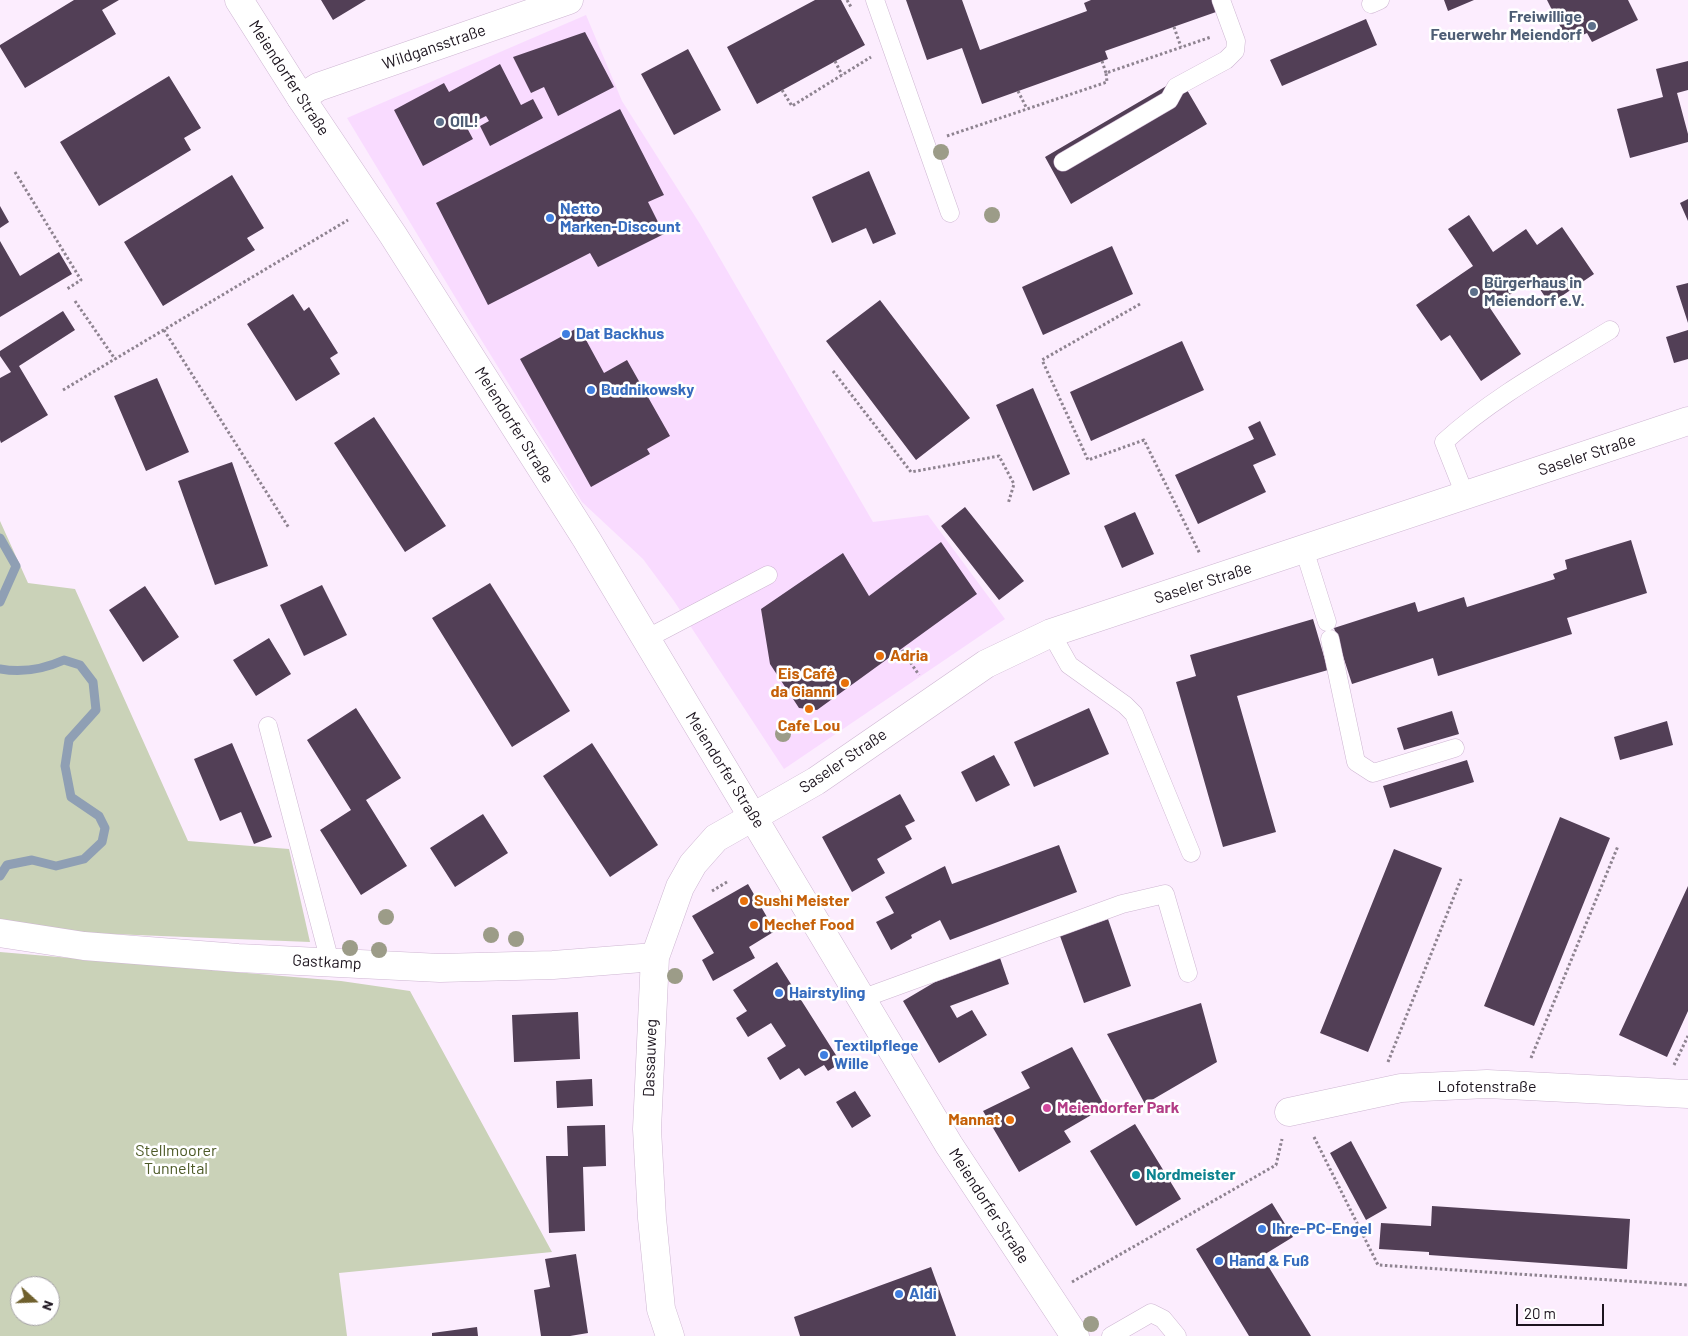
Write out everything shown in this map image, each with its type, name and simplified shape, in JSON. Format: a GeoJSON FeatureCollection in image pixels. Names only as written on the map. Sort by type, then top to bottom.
{"type":"FeatureCollection","features":[{"type":"Feature","properties":{"kind":"street","name":"Meiendorfer Straße"},"geometry":{"type":"LineString","coordinates":[[239,0],[301,98],[393,235],[587,540],[949,1145],[1075,1336]]}},
{"type":"Feature","properties":{"kind":"street","name":"Wildgansstraße"},"geometry":{"type":"LineString","coordinates":[[301,98],[318,87],[569,0]]}},
{"type":"Feature","properties":{"kind":"street","name":"Saseler Straße"},"geometry":{"type":"LineString","coordinates":[[753,816],[816,781],[986,664],[1051,634],[1688,421]]}},
{"type":"Feature","properties":{"kind":"street","name":"Dassauweg"},"geometry":{"type":"LineString","coordinates":[[670,1336],[661,1309],[652,1218],[647,1129],[654,957],[680,887],[693,864],[716,838],[753,816]]}},
{"type":"Feature","properties":{"kind":"street","name":"Gastkamp"},"geometry":{"type":"LineString","coordinates":[[0,934],[84,946],[238,958],[440,968],[553,965],[654,957]]}},
{"type":"Feature","properties":{"kind":"street","name":"Lofotenstraße"},"geometry":{"type":"LineString","coordinates":[[1294,1111],[1376,1093],[1411,1088],[1487,1084],[1688,1094]]}},
{"type":"Feature","properties":{"kind":"lane"},"geometry":{"type":"LineString","coordinates":[[875,0],[950,213]]}},
{"type":"Feature","properties":{"kind":"lane"},"geometry":{"type":"LineString","coordinates":[[1063,162],[1169,100],[1176,87],[1226,60],[1235,51],[1236,41],[1221,0]]}},
{"type":"Feature","properties":{"kind":"lane"},"geometry":{"type":"LineString","coordinates":[[1465,495],[1444,442],[1460,427],[1518,387],[1610,330]]}},
{"type":"Feature","properties":{"kind":"lane"},"geometry":{"type":"LineString","coordinates":[[1304,550],[1328,630],[1356,762],[1373,772],[1455,748]]}},
{"type":"Feature","properties":{"kind":"lane"},"geometry":{"type":"LineString","coordinates":[[646,639],[768,575]]}},
{"type":"Feature","properties":{"kind":"lane"},"geometry":{"type":"LineString","coordinates":[[1051,634],[1069,665],[1134,714],[1191,853]]}},
{"type":"Feature","properties":{"kind":"lane"},"geometry":{"type":"LineString","coordinates":[[268,726],[330,962]]}},
{"type":"Feature","properties":{"kind":"lane"},"geometry":{"type":"LineString","coordinates":[[861,999],[1122,904],[1165,894],[1188,973]]}},
{"type":"Feature","properties":{"kind":"lane"},"geometry":{"type":"LineString","coordinates":[[1111,1336],[1150,1313],[1163,1319],[1178,1336]]}},
{"type":"Feature","properties":{"kind":"path"},"geometry":{"type":"LineString","coordinates":[[1174,27],[1181,47]]}},
{"type":"Feature","properties":{"kind":"path"},"geometry":{"type":"LineString","coordinates":[[1106,73],[1232,30]]}},
{"type":"Feature","properties":{"kind":"path"},"geometry":{"type":"LineString","coordinates":[[782,90],[792,106],[890,45]]}},
{"type":"Feature","properties":{"kind":"path"},"geometry":{"type":"LineString","coordinates":[[926,144],[1107,82],[1102,61]]}},
{"type":"Feature","properties":{"kind":"path"},"geometry":{"type":"LineString","coordinates":[[835,62],[842,75]]}},
{"type":"Feature","properties":{"kind":"path"},"geometry":{"type":"LineString","coordinates":[[1018,92],[1027,109]]}},
{"type":"Feature","properties":{"kind":"path"},"geometry":{"type":"LineString","coordinates":[[15,172],[81,280],[67,289]]}},
{"type":"Feature","properties":{"kind":"path"},"geometry":{"type":"LineString","coordinates":[[63,390],[372,206]]}},
{"type":"Feature","properties":{"kind":"path"},"geometry":{"type":"LineString","coordinates":[[75,301],[115,359]]}},
{"type":"Feature","properties":{"kind":"path"},"geometry":{"type":"LineString","coordinates":[[1140,304],[1042,360],[1088,460],[1144,440],[1213,580]]}},
{"type":"Feature","properties":{"kind":"path"},"geometry":{"type":"LineString","coordinates":[[164,330],[289,528]]}},
{"type":"Feature","properties":{"kind":"path"},"geometry":{"type":"LineString","coordinates":[[834,371],[911,472],[999,456],[1014,484],[1008,504]]}},
{"type":"Feature","properties":{"kind":"path"},"geometry":{"type":"LineString","coordinates":[[902,650],[911,664]]}},
{"type":"Feature","properties":{"kind":"path"},"geometry":{"type":"LineString","coordinates":[[1519,1086],[1618,846]]}},
{"type":"Feature","properties":{"kind":"path"},"geometry":{"type":"LineString","coordinates":[[1376,1093],[1461,879]]}},
{"type":"Feature","properties":{"kind":"path"},"geometry":{"type":"LineString","coordinates":[[1048,1296],[1276,1165],[1294,1111]]}},
{"type":"Feature","properties":{"kind":"path"},"geometry":{"type":"LineString","coordinates":[[1294,1111],[1378,1265],[1688,1285]]}},
{"type":"Feature","properties":{"kind":"shaded area"},"geometry":{"type":"Polygon","coordinates":[[[586,15],[622,101],[700,224],[873,522],[928,515],[1005,619],[784,769],[674,601],[643,559],[582,502],[347,118],[586,15]]]}},
{"type":"Feature","properties":{"kind":"green space"},"geometry":{"type":"Polygon","coordinates":[[[0,521],[28,583],[75,589],[188,841],[289,849],[310,942],[87,933],[0,922],[0,521]]]}},
{"type":"Feature","properties":{"kind":"green space","name":"Stellmoorer Tunneltal"},"geometry":{"type":"Polygon","coordinates":[[[0,952],[341,981],[410,991],[552,1252],[339,1273],[347,1336],[0,1336],[0,952]]]}},
{"type":"Feature","properties":{"kind":"building"},"geometry":{"type":"Polygon","coordinates":[[[74,0],[119,0],[102,10],[116,34],[25,88],[0,45],[74,0]]]}},
{"type":"Feature","properties":{"kind":"building"},"geometry":{"type":"Polygon","coordinates":[[[321,0],[366,0],[333,20],[321,0]]]}},
{"type":"Feature","properties":{"kind":"building"},"geometry":{"type":"Polygon","coordinates":[[[815,0],[841,0],[865,45],[757,104],[727,47],[815,0]]]}},
{"type":"Feature","properties":{"kind":"building"},"geometry":{"type":"Polygon","coordinates":[[[906,0],[962,0],[980,50],[1087,11],[1084,3],[1091,0],[1212,0],[1216,12],[1105,51],[1108,59],[982,104],[962,48],[927,60],[906,0]]]}},
{"type":"Feature","properties":{"kind":"building"},"geometry":{"type":"Polygon","coordinates":[[[1444,0],[1474,0],[1448,11],[1444,0]]]}},
{"type":"Feature","properties":{"kind":"building","name":"Freiwillige Feuerwehr Meiendorf"},"geometry":{"type":"Polygon","coordinates":[[[1547,0],[1628,0],[1638,20],[1592,42],[1587,33],[1568,42],[1547,0]]]}},
{"type":"Feature","properties":{"kind":"building"},"geometry":{"type":"Polygon","coordinates":[[[1366,19],[1377,45],[1282,86],[1270,60],[1366,19]]]}},
{"type":"Feature","properties":{"kind":"building"},"geometry":{"type":"Polygon","coordinates":[[[585,32],[614,87],[558,116],[544,87],[531,93],[513,57],[585,32]]]}},
{"type":"Feature","properties":{"kind":"building"},"geometry":{"type":"Polygon","coordinates":[[[688,49],[721,110],[674,135],[641,74],[688,49]]]}},
{"type":"Feature","properties":{"kind":"building"},"geometry":{"type":"Polygon","coordinates":[[[1688,61],[1688,90],[1677,93],[1688,134],[1688,142],[1630,158],[1617,109],[1663,97],[1656,69],[1688,61]]]}},
{"type":"Feature","properties":{"kind":"building"},"geometry":{"type":"Polygon","coordinates":[[[500,64],[521,105],[533,99],[543,118],[490,146],[480,126],[489,121],[486,116],[466,126],[473,139],[423,166],[394,110],[444,83],[449,92],[500,64]]]}},
{"type":"Feature","properties":{"kind":"building"},"geometry":{"type":"Polygon","coordinates":[[[169,76],[201,128],[184,138],[191,150],[99,206],[60,142],[169,76]]]}},
{"type":"Feature","properties":{"kind":"building"},"geometry":{"type":"Polygon","coordinates":[[[1180,78],[1207,124],[1071,204],[1045,157],[1180,78]]]}},
{"type":"Feature","properties":{"kind":"building","name":"Netto Marken-Discount"},"geometry":{"type":"Polygon","coordinates":[[[620,109],[664,195],[648,202],[664,234],[598,267],[590,253],[488,305],[436,203],[620,109]]]}},
{"type":"Feature","properties":{"kind":"building"},"geometry":{"type":"Polygon","coordinates":[[[869,171],[896,234],[873,244],[866,228],[832,243],[812,197],[869,171]]]}},
{"type":"Feature","properties":{"kind":"building"},"geometry":{"type":"Polygon","coordinates":[[[232,175],[264,228],[247,238],[255,250],[163,306],[124,242],[232,175]]]}},
{"type":"Feature","properties":{"kind":"building"},"geometry":{"type":"Polygon","coordinates":[[[1688,199],[1688,221],[1680,203],[1688,199]]]}},
{"type":"Feature","properties":{"kind":"building"},"geometry":{"type":"Polygon","coordinates":[[[0,206],[9,222],[0,228],[0,206]]]}},
{"type":"Feature","properties":{"kind":"building","name":"Bürgerhaus in Meiendorf e.V."},"geometry":{"type":"Polygon","coordinates":[[[1469,215],[1493,252],[1526,229],[1537,245],[1562,227],[1594,274],[1550,304],[1533,279],[1490,308],[1521,354],[1481,381],[1450,335],[1441,341],[1416,305],[1473,266],[1448,229],[1469,215]]]}},
{"type":"Feature","properties":{"kind":"building"},"geometry":{"type":"Polygon","coordinates":[[[0,241],[20,276],[59,252],[72,274],[0,317],[0,241]]]}},
{"type":"Feature","properties":{"kind":"building"},"geometry":{"type":"Polygon","coordinates":[[[1112,246],[1133,294],[1043,335],[1022,287],[1112,246]]]}},
{"type":"Feature","properties":{"kind":"building"},"geometry":{"type":"Polygon","coordinates":[[[1688,283],[1688,323],[1676,286],[1688,283]]]}},
{"type":"Feature","properties":{"kind":"building"},"geometry":{"type":"Polygon","coordinates":[[[293,294],[304,311],[309,307],[338,353],[330,358],[340,374],[296,401],[247,324],[293,294]]]}},
{"type":"Feature","properties":{"kind":"building"},"geometry":{"type":"Polygon","coordinates":[[[880,300],[970,418],[916,460],[826,341],[880,300]]]}},
{"type":"Feature","properties":{"kind":"building"},"geometry":{"type":"Polygon","coordinates":[[[63,311],[75,330],[19,366],[48,415],[1,443],[0,378],[11,372],[0,356],[0,351],[63,311]]]}},
{"type":"Feature","properties":{"kind":"building","name":"Budnikowsky"},"geometry":{"type":"Polygon","coordinates":[[[579,327],[604,373],[627,360],[670,436],[647,449],[650,454],[591,487],[520,359],[579,327]]]}},
{"type":"Feature","properties":{"kind":"building"},"geometry":{"type":"Polygon","coordinates":[[[1688,330],[1688,359],[1674,363],[1666,337],[1688,330]]]}},
{"type":"Feature","properties":{"kind":"building"},"geometry":{"type":"Polygon","coordinates":[[[1182,341],[1204,390],[1091,441],[1070,392],[1182,341]]]}},
{"type":"Feature","properties":{"kind":"building"},"geometry":{"type":"Polygon","coordinates":[[[157,378],[189,452],[146,471],[114,396],[157,378]]]}},
{"type":"Feature","properties":{"kind":"building"},"geometry":{"type":"Polygon","coordinates":[[[1033,388],[1070,474],[1033,491],[996,405],[1033,388]]]}},
{"type":"Feature","properties":{"kind":"building"},"geometry":{"type":"Polygon","coordinates":[[[374,417],[446,526],[405,552],[334,443],[374,417]]]}},
{"type":"Feature","properties":{"kind":"building"},"geometry":{"type":"Polygon","coordinates":[[[1260,421],[1276,455],[1253,465],[1266,492],[1198,524],[1175,475],[1254,439],[1248,427],[1260,421]]]}},
{"type":"Feature","properties":{"kind":"building"},"geometry":{"type":"Polygon","coordinates":[[[232,462],[268,566],[215,585],[178,481],[232,462]]]}},
{"type":"Feature","properties":{"kind":"building"},"geometry":{"type":"Polygon","coordinates":[[[965,507],[1024,581],[999,600],[941,526],[965,507]]]}},
{"type":"Feature","properties":{"kind":"building"},"geometry":{"type":"Polygon","coordinates":[[[1135,512],[1154,554],[1122,568],[1104,526],[1135,512]]]}},
{"type":"Feature","properties":{"kind":"building"},"geometry":{"type":"Polygon","coordinates":[[[1631,540],[1647,593],[1567,618],[1572,634],[1438,676],[1433,658],[1352,684],[1334,628],[1415,602],[1418,612],[1464,597],[1467,607],[1555,579],[1553,574],[1567,569],[1565,560],[1631,540]]]}},
{"type":"Feature","properties":{"kind":"building"},"geometry":{"type":"Polygon","coordinates":[[[941,542],[977,594],[817,710],[799,708],[770,664],[761,609],[843,553],[869,596],[941,542]]]}},
{"type":"Feature","properties":{"kind":"building"},"geometry":{"type":"Polygon","coordinates":[[[490,583],[570,711],[512,747],[432,618],[490,583]]]}},
{"type":"Feature","properties":{"kind":"building"},"geometry":{"type":"Polygon","coordinates":[[[322,585],[347,635],[304,656],[280,605],[322,585]]]}},
{"type":"Feature","properties":{"kind":"building"},"geometry":{"type":"Polygon","coordinates":[[[145,586],[179,637],[143,662],[109,610],[145,586]]]}},
{"type":"Feature","properties":{"kind":"building"},"geometry":{"type":"Polygon","coordinates":[[[1313,619],[1328,670],[1237,696],[1276,832],[1223,847],[1176,682],[1196,676],[1190,655],[1313,619]]]}},
{"type":"Feature","properties":{"kind":"building"},"geometry":{"type":"Polygon","coordinates":[[[269,638],[291,674],[256,696],[233,660],[269,638]]]}},
{"type":"Feature","properties":{"kind":"building"},"geometry":{"type":"Polygon","coordinates":[[[356,708],[401,778],[366,800],[407,866],[361,895],[320,830],[351,810],[307,740],[356,708]]]}},
{"type":"Feature","properties":{"kind":"building"},"geometry":{"type":"Polygon","coordinates":[[[1089,708],[1109,754],[1034,787],[1014,742],[1089,708]]]}},
{"type":"Feature","properties":{"kind":"building"},"geometry":{"type":"Polygon","coordinates":[[[1452,711],[1459,734],[1404,750],[1397,728],[1452,711]]]}},
{"type":"Feature","properties":{"kind":"building"},"geometry":{"type":"Polygon","coordinates":[[[1667,721],[1673,745],[1620,760],[1614,737],[1667,721]]]}},
{"type":"Feature","properties":{"kind":"building"},"geometry":{"type":"Polygon","coordinates":[[[232,743],[272,837],[254,844],[241,812],[220,821],[194,759],[232,743]]]}},
{"type":"Feature","properties":{"kind":"building"},"geometry":{"type":"Polygon","coordinates":[[[592,743],[658,845],[610,877],[543,776],[592,743]]]}},
{"type":"Feature","properties":{"kind":"building"},"geometry":{"type":"Polygon","coordinates":[[[994,755],[1010,785],[976,802],[961,772],[994,755]]]}},
{"type":"Feature","properties":{"kind":"building"},"geometry":{"type":"Polygon","coordinates":[[[1467,760],[1474,782],[1390,808],[1383,786],[1467,760]]]}},
{"type":"Feature","properties":{"kind":"building"},"geometry":{"type":"Polygon","coordinates":[[[900,794],[915,821],[905,826],[912,839],[877,859],[885,873],[852,892],[822,837],[900,794]]]}},
{"type":"Feature","properties":{"kind":"building"},"geometry":{"type":"Polygon","coordinates":[[[483,814],[508,853],[455,887],[430,848],[483,814]]]}},
{"type":"Feature","properties":{"kind":"building"},"geometry":{"type":"Polygon","coordinates":[[[1560,817],[1610,838],[1534,1026],[1484,1006],[1560,817]]]}},
{"type":"Feature","properties":{"kind":"building"},"geometry":{"type":"Polygon","coordinates":[[[1059,845],[1077,892],[950,940],[940,920],[911,935],[912,938],[891,950],[876,922],[894,913],[885,897],[945,866],[952,884],[1059,845]]]}},
{"type":"Feature","properties":{"kind":"building"},"geometry":{"type":"Polygon","coordinates":[[[1394,849],[1442,868],[1368,1052],[1320,1033],[1394,849]]]}},
{"type":"Feature","properties":{"kind":"building"},"geometry":{"type":"Polygon","coordinates":[[[748,884],[775,931],[749,947],[755,958],[713,981],[702,960],[714,953],[692,916],[748,884]]]}},
{"type":"Feature","properties":{"kind":"building"},"geometry":{"type":"Polygon","coordinates":[[[1688,886],[1688,1011],[1667,1057],[1619,1035],[1688,886]]]}},
{"type":"Feature","properties":{"kind":"building"},"geometry":{"type":"Polygon","coordinates":[[[1108,919],[1131,986],[1084,1003],[1060,936],[1108,919]]]}},
{"type":"Feature","properties":{"kind":"building"},"geometry":{"type":"Polygon","coordinates":[[[1000,958],[1009,984],[950,1006],[957,1018],[972,1010],[987,1035],[939,1063],[903,1001],[935,982],[1000,958]]]}},
{"type":"Feature","properties":{"kind":"building"},"geometry":{"type":"Polygon","coordinates":[[[777,962],[841,1063],[828,1071],[824,1065],[805,1076],[799,1068],[780,1080],[767,1058],[786,1046],[771,1023],[748,1037],[736,1018],[747,1011],[733,990],[777,962]]]}},
{"type":"Feature","properties":{"kind":"building"},"geometry":{"type":"Polygon","coordinates":[[[1201,1003],[1217,1062],[1145,1104],[1107,1034],[1201,1003]]]}},
{"type":"Feature","properties":{"kind":"building"},"geometry":{"type":"Polygon","coordinates":[[[578,1012],[580,1059],[514,1062],[512,1015],[578,1012]]]}},
{"type":"Feature","properties":{"kind":"building"},"geometry":{"type":"Polygon","coordinates":[[[1072,1047],[1105,1107],[1064,1131],[1071,1142],[1019,1172],[983,1111],[1030,1088],[1021,1072],[1072,1047]]]}},
{"type":"Feature","properties":{"kind":"building"},"geometry":{"type":"Polygon","coordinates":[[[592,1079],[593,1106],[557,1108],[556,1081],[592,1079]]]}},
{"type":"Feature","properties":{"kind":"building"},"geometry":{"type":"Polygon","coordinates":[[[855,1091],[871,1116],[852,1128],[836,1102],[855,1091]]]}},
{"type":"Feature","properties":{"kind":"building","name":"Nordmeister"},"geometry":{"type":"Polygon","coordinates":[[[1135,1124],[1181,1199],[1136,1226],[1090,1151],[1135,1124]]]}},
{"type":"Feature","properties":{"kind":"building"},"geometry":{"type":"Polygon","coordinates":[[[605,1125],[606,1166],[583,1167],[585,1231],[549,1233],[546,1156],[568,1156],[567,1126],[605,1125]]]}},
{"type":"Feature","properties":{"kind":"building"},"geometry":{"type":"Polygon","coordinates":[[[1351,1141],[1387,1208],[1366,1220],[1330,1153],[1351,1141]]]}},
{"type":"Feature","properties":{"kind":"building"},"geometry":{"type":"Polygon","coordinates":[[[1272,1203],[1293,1237],[1262,1256],[1311,1336],[1249,1336],[1196,1249],[1272,1203]]]}},
{"type":"Feature","properties":{"kind":"building"},"geometry":{"type":"Polygon","coordinates":[[[1432,1206],[1630,1219],[1627,1269],[1429,1255],[1429,1252],[1379,1249],[1381,1223],[1431,1226],[1432,1206]]]}},
{"type":"Feature","properties":{"kind":"building"},"geometry":{"type":"Polygon","coordinates":[[[576,1254],[588,1333],[570,1336],[541,1336],[534,1290],[550,1287],[545,1259],[576,1254]]]}},
{"type":"Feature","properties":{"kind":"building","name":"Aldi"},"geometry":{"type":"Polygon","coordinates":[[[931,1267],[956,1336],[800,1336],[794,1317],[931,1267]]]}},
{"type":"Feature","properties":{"kind":"building"},"geometry":{"type":"Polygon","coordinates":[[[477,1327],[478,1336],[432,1336],[432,1333],[477,1327]]]}},
{"type":"Feature","properties":{"kind":"waterway"},"geometry":{"type":"LineString","coordinates":[[0,538],[16,566],[0,602]]}},
{"type":"Feature","properties":{"kind":"waterway"},"geometry":{"type":"LineString","coordinates":[[0,669],[16,671],[33,669],[49,666],[64,660],[80,665],[93,682],[96,710],[69,740],[65,766],[71,797],[99,816],[105,828],[102,842],[84,859],[56,866],[32,860],[7,865],[0,876]]}},
{"type":"Feature","properties":{"kind":"place","name":"Freiwillige Feuerwehr Meiendorf"},"geometry":{"type":"Point","coordinates":[1592,26]}},
{"type":"Feature","properties":{"kind":"place","name":"OIL!"},"geometry":{"type":"Point","coordinates":[440,122]}},
{"type":"Feature","properties":{"kind":"place","name":"Netto Marken-Discount"},"geometry":{"type":"Point","coordinates":[550,218]}},
{"type":"Feature","properties":{"kind":"place","name":"Bürgerhaus in Meiendorf e.V."},"geometry":{"type":"Point","coordinates":[1474,292]}},
{"type":"Feature","properties":{"kind":"place","name":"Dat Backhus"},"geometry":{"type":"Point","coordinates":[566,334]}},
{"type":"Feature","properties":{"kind":"place","name":"Budnikowsky"},"geometry":{"type":"Point","coordinates":[591,390]}},
{"type":"Feature","properties":{"kind":"place","name":"Adria"},"geometry":{"type":"Point","coordinates":[880,656]}},
{"type":"Feature","properties":{"kind":"place","name":"Eis Café da Gianni"},"geometry":{"type":"Point","coordinates":[845,683]}},
{"type":"Feature","properties":{"kind":"place","name":"Cafe Lou"},"geometry":{"type":"Point","coordinates":[809,709]}},
{"type":"Feature","properties":{"kind":"place","name":"Sushi Meister"},"geometry":{"type":"Point","coordinates":[744,901]}},
{"type":"Feature","properties":{"kind":"place","name":"Mechef Food"},"geometry":{"type":"Point","coordinates":[754,925]}},
{"type":"Feature","properties":{"kind":"place","name":"Hairstyling"},"geometry":{"type":"Point","coordinates":[779,993]}},
{"type":"Feature","properties":{"kind":"place","name":"Textilpflege Wille"},"geometry":{"type":"Point","coordinates":[824,1055]}},
{"type":"Feature","properties":{"kind":"place","name":"Meiendorfer Park"},"geometry":{"type":"Point","coordinates":[1047,1108]}},
{"type":"Feature","properties":{"kind":"place","name":"Mannat"},"geometry":{"type":"Point","coordinates":[1010,1120]}},
{"type":"Feature","properties":{"kind":"place","name":"Nordmeister"},"geometry":{"type":"Point","coordinates":[1136,1175]}},
{"type":"Feature","properties":{"kind":"place","name":"Ihre-PC-Engel"},"geometry":{"type":"Point","coordinates":[1262,1229]}},
{"type":"Feature","properties":{"kind":"place","name":"Hand & Fuß"},"geometry":{"type":"Point","coordinates":[1219,1261]}},
{"type":"Feature","properties":{"kind":"place","name":"Aldi"},"geometry":{"type":"Point","coordinates":[899,1294]}}]}
